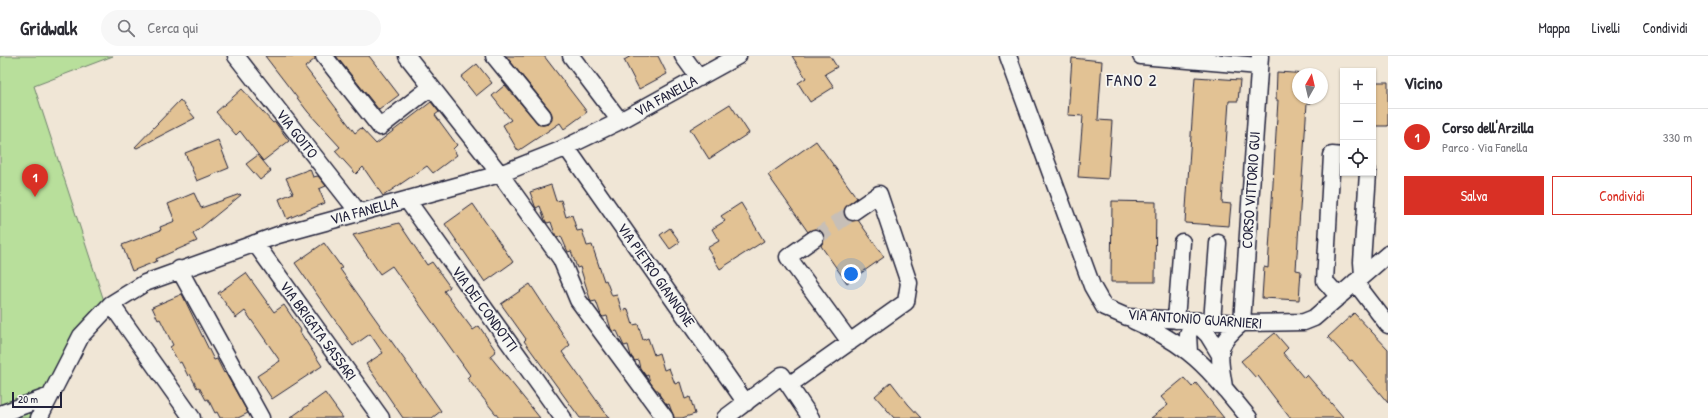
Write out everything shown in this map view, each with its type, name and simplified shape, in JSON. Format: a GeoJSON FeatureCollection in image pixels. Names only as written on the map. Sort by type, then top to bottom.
{"type":"FeatureCollection","features":[{"type":"Feature","properties":{"kind":"street","name":"VIA GOITO"},"geometry":{"type":"LineString","coordinates":[[236,56],[358,213]]}},
{"type":"Feature","properties":{"kind":"street"},"geometry":{"type":"LineString","coordinates":[[324,56],[380,127],[431,87]]}},
{"type":"Feature","properties":{"kind":"street"},"geometry":{"type":"LineString","coordinates":[[407,56],[500,174],[561,259],[578,300],[665,418]]}},
{"type":"Feature","properties":{"kind":"street"},"geometry":{"type":"LineString","coordinates":[[494,56],[542,116]]}},
{"type":"Feature","properties":{"kind":"street"},"geometry":{"type":"LineString","coordinates":[[572,56],[620,121]]}},
{"type":"Feature","properties":{"kind":"street"},"geometry":{"type":"LineString","coordinates":[[683,56],[699,78]]}},
{"type":"Feature","properties":{"kind":"street","name":"VIA FANELLA"},"geometry":{"type":"LineString","coordinates":[[39,418],[81,336],[111,304],[145,283],[179,269],[255,243],[500,174],[566,147],[620,121],[738,56]]}},
{"type":"Feature","properties":{"kind":"street","name":"VIA ANTONIO GUARNIERI"},"geometry":{"type":"LineString","coordinates":[[1008,56],[1096,294],[1104,307],[1127,317],[1242,323],[1304,322],[1314,318],[1388,254]]}},
{"type":"Feature","properties":{"kind":"street"},"geometry":{"type":"LineString","coordinates":[[1140,56],[1260,61]]}},
{"type":"Feature","properties":{"kind":"street","name":"CORSO VITTORIO GUI"},"geometry":{"type":"LineString","coordinates":[[1242,323],[1260,61]]}},
{"type":"Feature","properties":{"kind":"street","name":"VIA PIETRO GIANNONE"},"geometry":{"type":"LineString","coordinates":[[566,147],[746,403]]}},
{"type":"Feature","properties":{"kind":"street"},"geometry":{"type":"LineString","coordinates":[[1339,297],[1325,281],[1332,155],[1340,156]]}},
{"type":"Feature","properties":{"kind":"street"},"geometry":{"type":"LineString","coordinates":[[1368,176],[1362,262],[1359,278],[1388,325]]}},
{"type":"Feature","properties":{"kind":"street"},"geometry":{"type":"LineString","coordinates":[[725,418],[746,403],[850,342],[906,302],[909,283],[879,194],[853,212]]}},
{"type":"Feature","properties":{"kind":"street","name":"VIA DEI CONDOTTI"},"geometry":{"type":"LineString","coordinates":[[407,200],[563,418]]}},
{"type":"Feature","properties":{"kind":"street"},"geometry":{"type":"LineString","coordinates":[[816,238],[788,257],[850,342]]}},
{"type":"Feature","properties":{"kind":"street"},"geometry":{"type":"LineString","coordinates":[[1176,320],[1182,242]]}},
{"type":"Feature","properties":{"kind":"street","name":"VIA BRIGATA SASSARI"},"geometry":{"type":"LineString","coordinates":[[255,243],[381,418]]}},
{"type":"Feature","properties":{"kind":"street"},"geometry":{"type":"LineString","coordinates":[[1212,322],[1218,244]]}},
{"type":"Feature","properties":{"kind":"street"},"geometry":{"type":"LineString","coordinates":[[179,269],[261,418]]}},
{"type":"Feature","properties":{"kind":"street"},"geometry":{"type":"LineString","coordinates":[[111,304],[192,418]]}},
{"type":"Feature","properties":{"kind":"street"},"geometry":{"type":"LineString","coordinates":[[1127,317],[1159,332],[1189,352],[1224,387],[1249,418]]}},
{"type":"Feature","properties":{"kind":"street"},"geometry":{"type":"LineString","coordinates":[[1189,352],[1188,335],[1194,321],[1208,335],[1219,353],[1224,387]]}},
{"type":"Feature","properties":{"kind":"street"},"geometry":{"type":"LineString","coordinates":[[1219,353],[1228,334],[1242,323]]}},
{"type":"Feature","properties":{"kind":"street"},"geometry":{"type":"LineString","coordinates":[[785,380],[811,418]]}},
{"type":"Feature","properties":{"kind":"street"},"geometry":{"type":"LineString","coordinates":[[0,414],[50,396]]}},
{"type":"Feature","properties":{"kind":"green space"},"geometry":{"type":"Polygon","coordinates":[[[0,56],[113,56],[34,86],[106,307],[48,418],[0,418],[0,56]]]}},
{"type":"Feature","properties":{"kind":"building"},"geometry":{"type":"Polygon","coordinates":[[[265,56],[315,56],[315,59],[305,67],[355,133],[361,128],[376,144],[431,102],[439,112],[435,115],[457,145],[453,149],[457,155],[433,173],[427,166],[383,196],[363,167],[356,174],[335,151],[340,147],[308,112],[265,56]]]}},
{"type":"Feature","properties":{"kind":"building"},"geometry":{"type":"Polygon","coordinates":[[[336,56],[369,56],[399,95],[379,110],[336,56]]]}},
{"type":"Feature","properties":{"kind":"building"},"geometry":{"type":"Polygon","coordinates":[[[506,56],[544,56],[587,112],[564,129],[560,123],[518,151],[503,125],[511,120],[492,96],[505,85],[539,125],[549,124],[552,120],[552,115],[550,110],[506,56]]]}},
{"type":"Feature","properties":{"kind":"building"},"geometry":{"type":"Polygon","coordinates":[[[631,56],[658,56],[667,74],[639,89],[624,60],[631,56]]]}},
{"type":"Feature","properties":{"kind":"building"},"geometry":{"type":"Polygon","coordinates":[[[792,56],[830,56],[837,67],[825,74],[834,87],[810,102],[798,83],[806,78],[792,56]]]}},
{"type":"Feature","properties":{"kind":"building"},"geometry":{"type":"Polygon","coordinates":[[[1072,58],[1102,61],[1098,120],[1112,121],[1108,179],[1078,177],[1083,116],[1068,115],[1072,58]]]}},
{"type":"Feature","properties":{"kind":"building"},"geometry":{"type":"Polygon","coordinates":[[[477,64],[492,83],[476,96],[461,77],[477,64]]]}},
{"type":"Feature","properties":{"kind":"building"},"geometry":{"type":"Polygon","coordinates":[[[1277,72],[1292,73],[1292,104],[1307,104],[1296,270],[1301,271],[1299,300],[1262,298],[1264,267],[1268,268],[1278,100],[1276,100],[1277,72]]]}},
{"type":"Feature","properties":{"kind":"building"},"geometry":{"type":"Polygon","coordinates":[[[1195,77],[1240,80],[1238,101],[1229,101],[1222,203],[1231,204],[1229,226],[1185,223],[1195,77]]]}},
{"type":"Feature","properties":{"kind":"building"},"geometry":{"type":"Polygon","coordinates":[[[1376,82],[1388,82],[1388,126],[1376,126],[1376,82]]]}},
{"type":"Feature","properties":{"kind":"building"},"geometry":{"type":"Polygon","coordinates":[[[242,89],[273,123],[275,122],[289,141],[263,161],[240,131],[236,135],[216,112],[242,89]]]}},
{"type":"Feature","properties":{"kind":"building"},"geometry":{"type":"Polygon","coordinates":[[[180,100],[195,118],[137,148],[135,147],[180,100]]]}},
{"type":"Feature","properties":{"kind":"building"},"geometry":{"type":"Polygon","coordinates":[[[730,104],[749,133],[709,159],[690,129],[730,104]]]}},
{"type":"Feature","properties":{"kind":"building"},"geometry":{"type":"Polygon","coordinates":[[[218,140],[229,168],[197,181],[185,153],[218,140]]]}},
{"type":"Feature","properties":{"kind":"building"},"geometry":{"type":"Polygon","coordinates":[[[816,141],[857,198],[845,208],[845,217],[849,221],[858,220],[884,257],[847,283],[821,246],[824,238],[822,232],[815,229],[808,232],[768,175],[816,141]]]}},
{"type":"Feature","properties":{"kind":"building"},"geometry":{"type":"Polygon","coordinates":[[[258,155],[271,171],[260,180],[246,164],[258,155]]]}},
{"type":"Feature","properties":{"kind":"building"},"geometry":{"type":"Polygon","coordinates":[[[310,169],[313,177],[318,176],[326,186],[319,189],[325,203],[287,219],[279,199],[293,193],[286,178],[310,169]]]}},
{"type":"Feature","properties":{"kind":"building"},"geometry":{"type":"Polygon","coordinates":[[[551,185],[556,201],[561,200],[566,217],[572,215],[577,231],[582,230],[587,246],[592,245],[604,281],[606,280],[612,296],[617,295],[622,311],[628,309],[633,325],[638,324],[643,340],[648,338],[654,355],[659,353],[664,370],[669,368],[675,384],[680,382],[685,399],[690,397],[695,414],[682,418],[674,418],[669,404],[667,405],[660,396],[658,390],[656,390],[650,382],[648,375],[646,376],[640,368],[638,360],[635,361],[631,356],[628,345],[624,346],[617,331],[613,332],[607,316],[603,317],[601,315],[596,301],[591,302],[580,267],[577,268],[571,251],[568,252],[561,236],[557,238],[551,222],[547,223],[545,220],[540,206],[536,208],[530,192],[551,185]]]}},
{"type":"Feature","properties":{"kind":"building"},"geometry":{"type":"Polygon","coordinates":[[[194,193],[201,208],[240,194],[241,195],[193,234],[197,241],[156,259],[157,261],[132,271],[122,245],[161,230],[160,227],[175,221],[168,204],[194,193]]]}},
{"type":"Feature","properties":{"kind":"building"},"geometry":{"type":"Polygon","coordinates":[[[1112,201],[1156,202],[1155,282],[1111,282],[1112,201]]]}},
{"type":"Feature","properties":{"kind":"building"},"geometry":{"type":"Polygon","coordinates":[[[741,203],[764,241],[720,269],[707,248],[719,241],[712,229],[725,221],[721,216],[741,203]]]}},
{"type":"Feature","properties":{"kind":"building"},"geometry":{"type":"Polygon","coordinates":[[[473,204],[513,262],[485,282],[445,224],[473,204]]]}},
{"type":"Feature","properties":{"kind":"building"},"geometry":{"type":"Polygon","coordinates":[[[399,223],[427,265],[432,262],[450,287],[444,291],[473,330],[479,326],[496,351],[490,356],[540,418],[499,418],[467,378],[470,375],[392,266],[380,274],[353,235],[399,223]]]}},
{"type":"Feature","properties":{"kind":"building"},"geometry":{"type":"Polygon","coordinates":[[[670,228],[680,242],[670,249],[660,235],[670,228]]]}},
{"type":"Feature","properties":{"kind":"building"},"geometry":{"type":"Polygon","coordinates":[[[324,243],[342,268],[340,269],[441,411],[432,418],[403,418],[366,364],[383,353],[370,334],[353,346],[295,263],[324,243]]]}},
{"type":"Feature","properties":{"kind":"building"},"geometry":{"type":"Polygon","coordinates":[[[246,273],[274,312],[284,305],[301,330],[300,332],[322,366],[272,399],[257,376],[280,361],[245,311],[236,318],[218,293],[246,273]]]}},
{"type":"Feature","properties":{"kind":"building"},"geometry":{"type":"Polygon","coordinates":[[[530,284],[570,345],[562,352],[609,418],[580,418],[524,341],[526,339],[501,304],[530,284]]]}},
{"type":"Feature","properties":{"kind":"building"},"geometry":{"type":"Polygon","coordinates":[[[182,294],[214,360],[217,359],[248,413],[238,418],[220,418],[217,412],[215,413],[208,399],[206,400],[199,387],[197,388],[190,374],[188,376],[181,362],[179,363],[170,347],[173,345],[152,307],[182,294]]]}},
{"type":"Feature","properties":{"kind":"building"},"geometry":{"type":"Polygon","coordinates":[[[1354,313],[1388,349],[1388,403],[1352,360],[1350,361],[1328,337],[1354,313]]]}},
{"type":"Feature","properties":{"kind":"building"},"geometry":{"type":"Polygon","coordinates":[[[1275,333],[1288,348],[1283,353],[1304,378],[1307,375],[1344,418],[1290,418],[1258,376],[1256,378],[1241,361],[1275,333]]]}},
{"type":"Feature","properties":{"kind":"building"},"geometry":{"type":"Polygon","coordinates":[[[1184,378],[1192,387],[1196,383],[1224,418],[1151,418],[1168,405],[1161,397],[1184,378]]]}},
{"type":"Feature","properties":{"kind":"building"},"geometry":{"type":"Polygon","coordinates":[[[891,382],[921,418],[894,418],[875,396],[891,382]]]}},
{"type":"Feature","properties":{"kind":"building"},"geometry":{"type":"Polygon","coordinates":[[[325,393],[343,418],[290,418],[325,393]]]}},
{"type":"Feature","properties":{"kind":"tunnel"},"geometry":{"type":"LineString","coordinates":[[815,238],[853,212]]}},
{"type":"Feature","properties":{"kind":"place","name":"Corso dell'Arzilla"},"geometry":{"type":"Point","coordinates":[35,197]}},
{"type":"Feature","properties":{"kind":"district","name":"FANO 2"},"geometry":{"type":"Point","coordinates":[1132,80]}}]}
